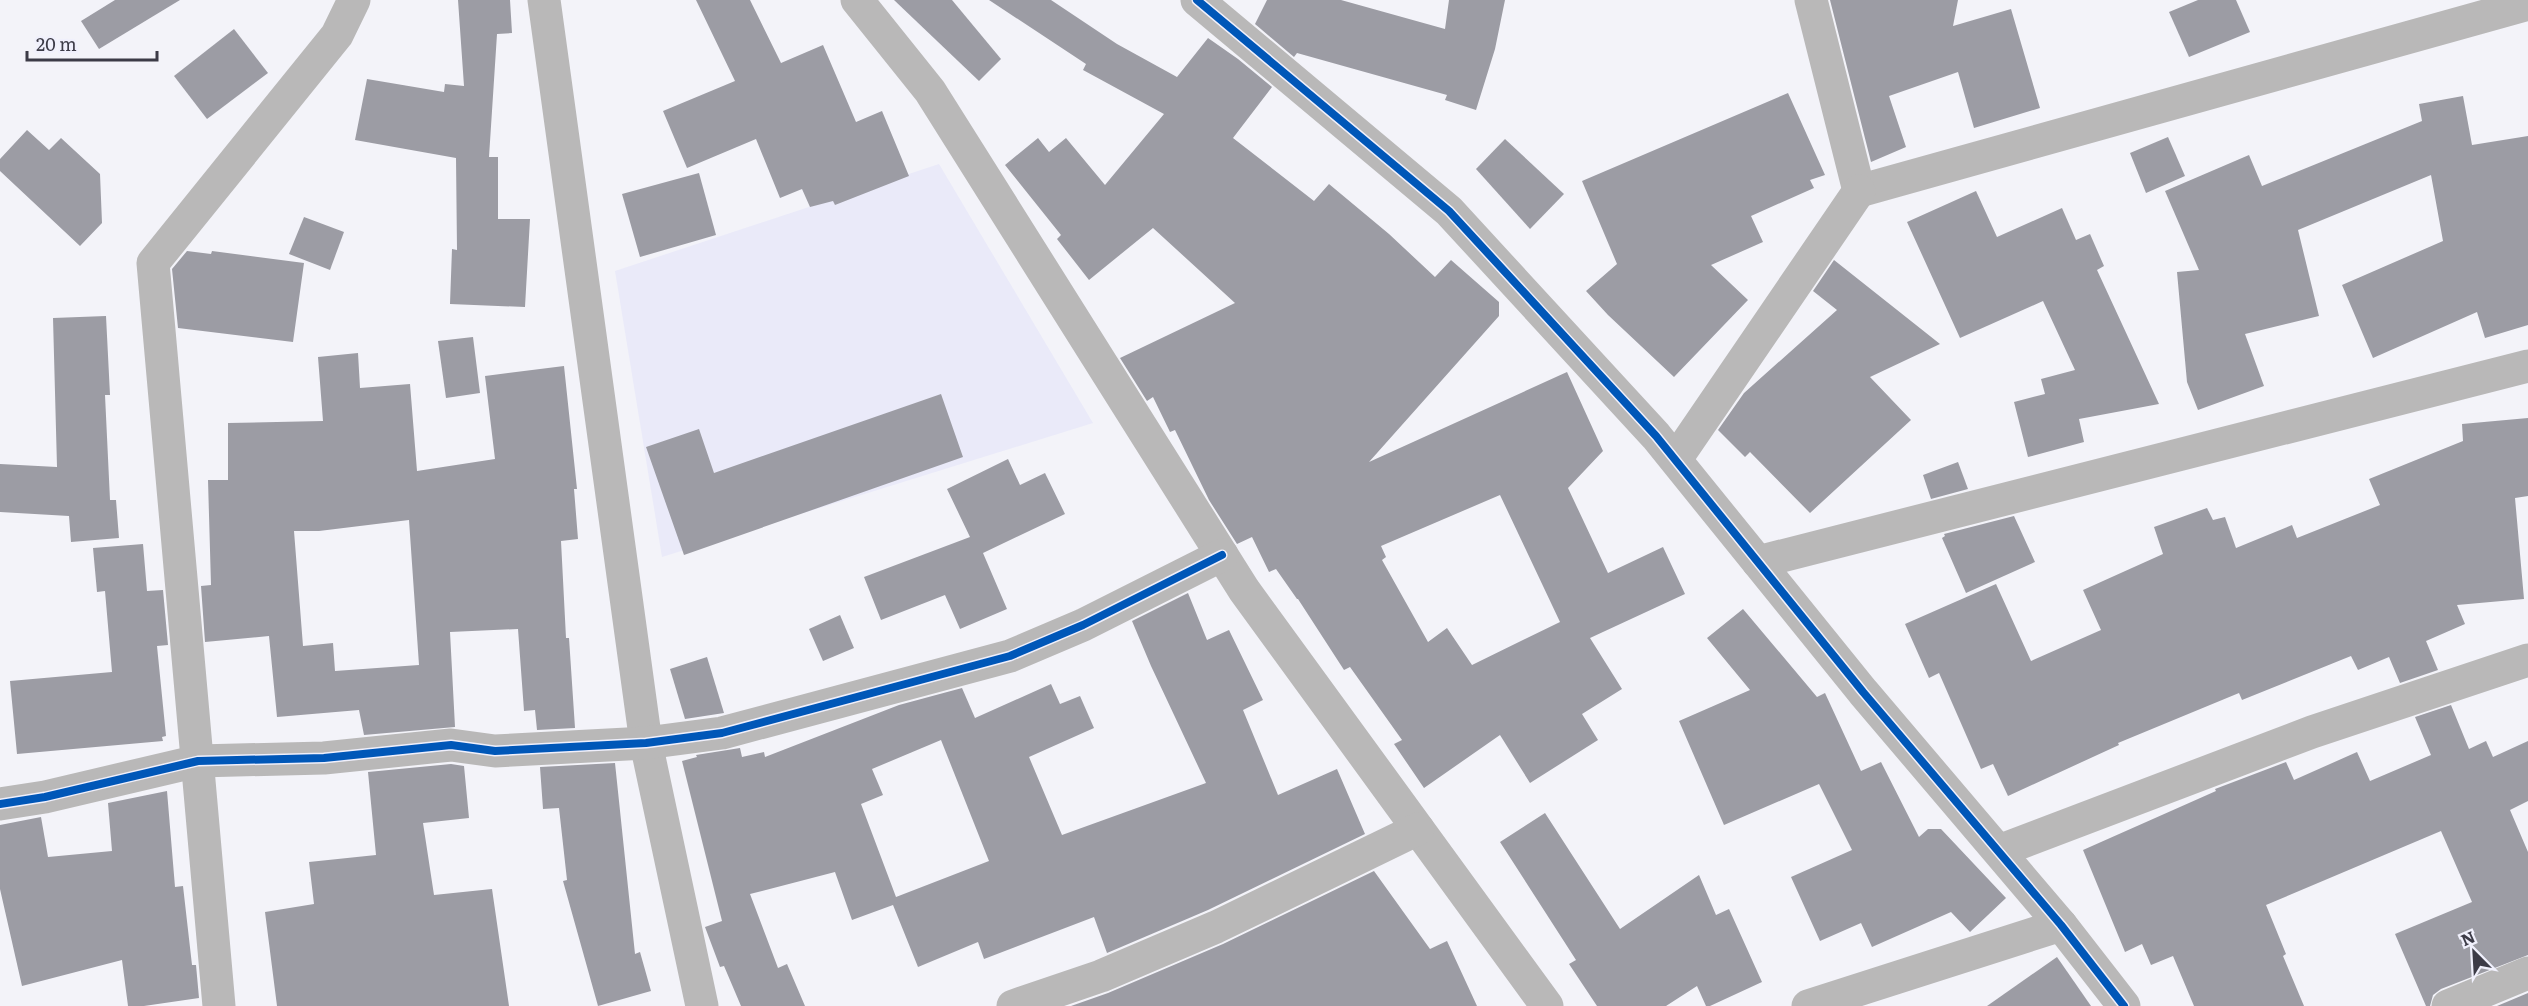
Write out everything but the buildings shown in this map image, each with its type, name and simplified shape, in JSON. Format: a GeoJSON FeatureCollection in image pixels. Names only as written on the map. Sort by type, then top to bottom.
{"type":"FeatureCollection","features":[{"type":"Feature","properties":{"kind":"street"},"geometry":{"type":"LineString","coordinates":[[219,1006],[153,262],[337,35],[354,0]]}},
{"type":"Feature","properties":{"kind":"street"},"geometry":{"type":"LineString","coordinates":[[544,0],[646,742],[702,1006]]}},
{"type":"Feature","properties":{"kind":"street"},"geometry":{"type":"LineString","coordinates":[[857,0],[930,91],[1244,590],[1547,1006]]}},
{"type":"Feature","properties":{"kind":"street"},"geometry":{"type":"LineString","coordinates":[[1197,0],[1449,211],[1676,459],[1863,692],[2061,925],[2124,1006]]}},
{"type":"Feature","properties":{"kind":"street"},"geometry":{"type":"LineString","coordinates":[[1811,0],[1859,190]]}},
{"type":"Feature","properties":{"kind":"street"},"geometry":{"type":"LineString","coordinates":[[1676,459],[1859,190],[2528,4]]}},
{"type":"Feature","properties":{"kind":"street"},"geometry":{"type":"LineString","coordinates":[[1758,562],[2528,366]]}},
{"type":"Feature","properties":{"kind":"street"},"geometry":{"type":"LineString","coordinates":[[0,804],[45,797],[198,761],[324,758],[452,744],[495,751],[646,742],[722,733],[1010,656],[1083,626],[1222,555]]}},
{"type":"Feature","properties":{"kind":"street"},"geometry":{"type":"LineString","coordinates":[[1999,851],[2312,732],[2528,660]]}},
{"type":"Feature","properties":{"kind":"street"},"geometry":{"type":"LineString","coordinates":[[1013,1006],[1101,976],[1216,927],[1418,829]]}},
{"type":"Feature","properties":{"kind":"street"},"geometry":{"type":"LineString","coordinates":[[1808,1006],[2061,925]]}},
{"type":"Feature","properties":{"kind":"street"},"geometry":{"type":"LineString","coordinates":[[2448,1006],[2528,973]]}},
{"type":"Feature","properties":{"kind":"shaded area"},"geometry":{"type":"Polygon","coordinates":[[[939,164],[1093,423],[662,557],[615,271],[939,164]]]}},
{"type":"Feature","properties":{"kind":"cycle path"},"geometry":{"type":"LineString","coordinates":[[1197,0],[1449,211],[1656,436],[1863,692],[2061,925],[2124,1006]]}},
{"type":"Feature","properties":{"kind":"cycle path"},"geometry":{"type":"LineString","coordinates":[[0,804],[45,797],[198,761],[324,758],[451,745],[495,751],[646,743],[722,733],[1010,656],[1083,625],[1222,555]]}}]}
